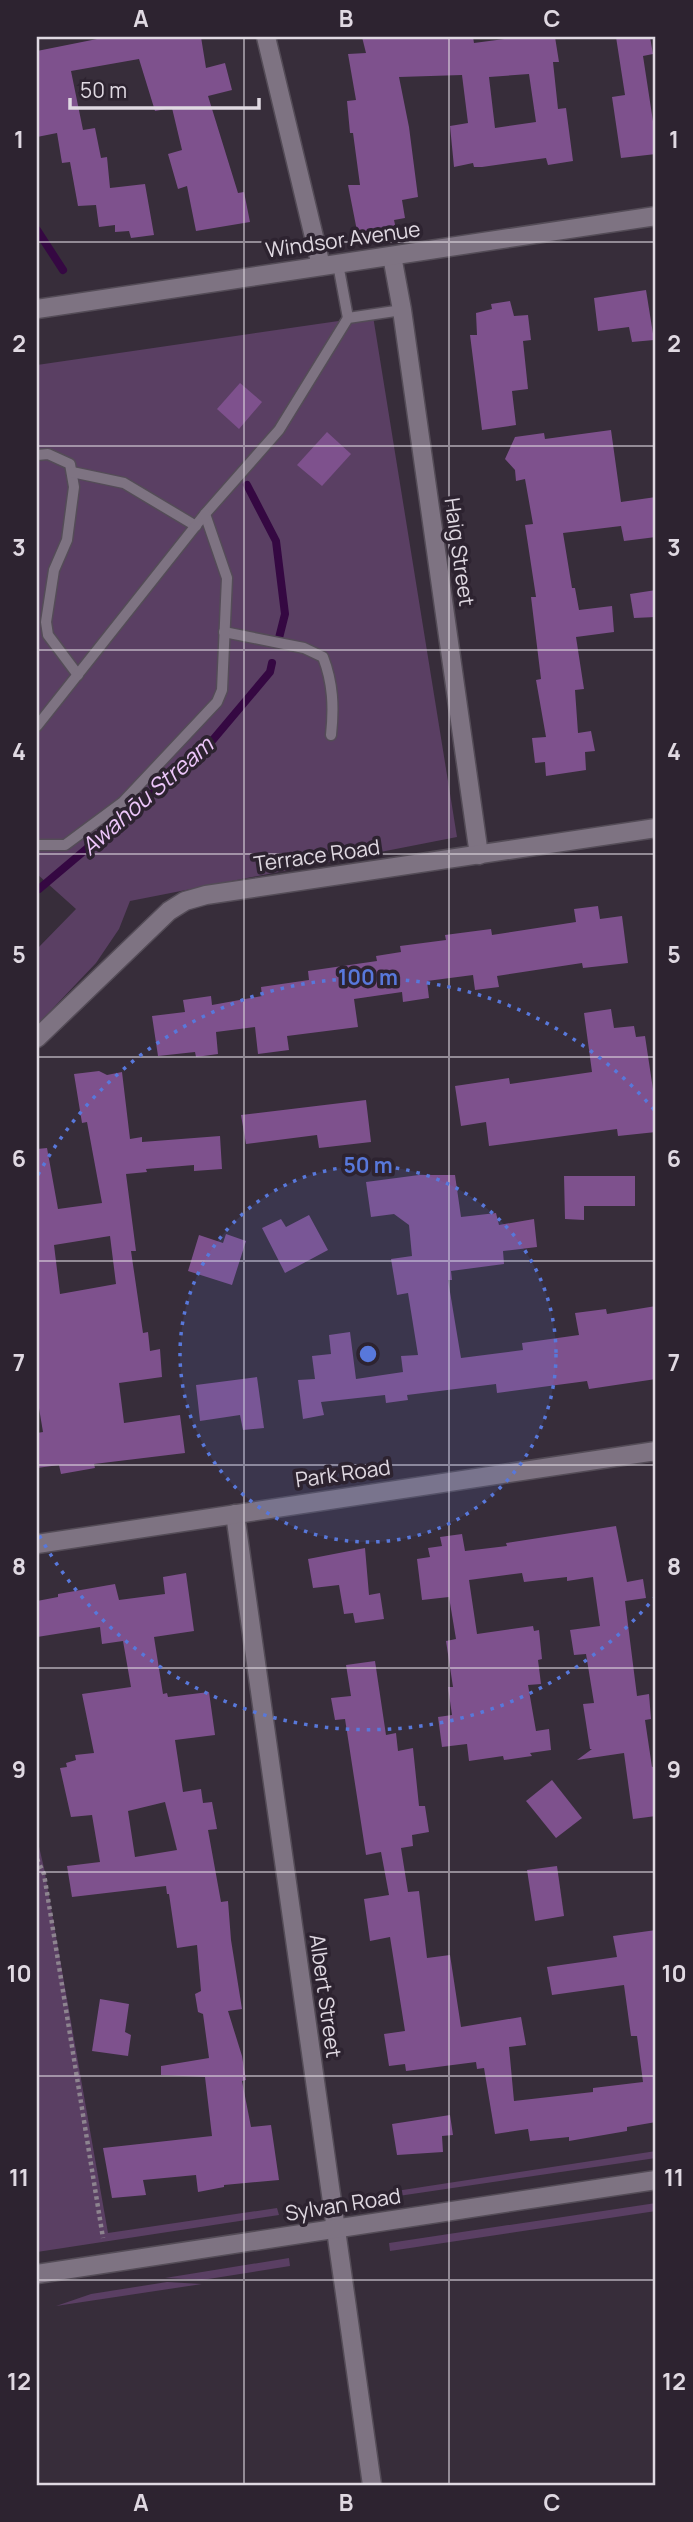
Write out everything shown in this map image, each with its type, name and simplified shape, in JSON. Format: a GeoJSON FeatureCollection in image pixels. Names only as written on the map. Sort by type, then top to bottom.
{"type":"FeatureCollection","features":[{"type":"Feature","properties":{"kind":"street"},"geometry":{"type":"LineString","coordinates":[[266,37],[330,265]]}},
{"type":"Feature","properties":{"kind":"street","name":"Windsor Avenue"},"geometry":{"type":"LineString","coordinates":[[37,309],[656,216]]}},
{"type":"Feature","properties":{"kind":"street","name":"Haig Street"},"geometry":{"type":"LineString","coordinates":[[392,256],[402,310],[479,855]]}},
{"type":"Feature","properties":{"kind":"street","name":"Terrace Road"},"geometry":{"type":"LineString","coordinates":[[37,1038],[169,911],[185,901],[206,895],[656,828]]}},
{"type":"Feature","properties":{"kind":"street","name":"Park Road"},"geometry":{"type":"LineString","coordinates":[[37,1544],[656,1451]]}},
{"type":"Feature","properties":{"kind":"street","name":"Albert Street"},"geometry":{"type":"LineString","coordinates":[[235,1514],[372,2485]]}},
{"type":"Feature","properties":{"kind":"street","name":"Sylvan Road"},"geometry":{"type":"LineString","coordinates":[[37,2274],[656,2180]]}},
{"type":"Feature","properties":{"kind":"lane"},"geometry":{"type":"LineString","coordinates":[[330,265],[348,318]]}},
{"type":"Feature","properties":{"kind":"lane"},"geometry":{"type":"LineString","coordinates":[[37,726],[205,514],[279,430],[348,318],[402,310]]}},
{"type":"Feature","properties":{"kind":"lane"},"geometry":{"type":"LineString","coordinates":[[37,456],[48,454],[70,464],[72,472],[74,487],[67,540],[54,570],[46,622],[48,635],[78,675]]}},
{"type":"Feature","properties":{"kind":"lane"},"geometry":{"type":"LineString","coordinates":[[72,472],[124,483],[196,526]]}},
{"type":"Feature","properties":{"kind":"lane"},"geometry":{"type":"LineString","coordinates":[[37,845],[65,845],[123,802],[217,702],[222,690],[227,578],[205,514]]}},
{"type":"Feature","properties":{"kind":"lane"},"geometry":{"type":"LineString","coordinates":[[225,632],[304,648],[323,657],[330,675],[334,709],[331,734]]}},
{"type":"Feature","properties":{"kind":"path"},"geometry":{"type":"LineString","coordinates":[[37,1859],[44,1874],[103,2238]]}},
{"type":"Feature","properties":{"kind":"shaded area"},"geometry":{"type":"Polygon","coordinates":[[[373,316],[457,837],[130,901],[119,929],[96,963],[37,1025],[37,949],[76,909],[37,874],[37,365],[373,316]]]}},
{"type":"Feature","properties":{"kind":"shaded area"},"geometry":{"type":"Polygon","coordinates":[[[37,1838],[108,2233],[277,2208],[279,2215],[37,2252],[37,1838]]]}},
{"type":"Feature","properties":{"kind":"shaded area"},"geometry":{"type":"Polygon","coordinates":[[[656,2151],[656,2158],[385,2198],[383,2193],[656,2151]]]}},
{"type":"Feature","properties":{"kind":"shaded area"},"geometry":{"type":"Polygon","coordinates":[[[656,2203],[656,2211],[390,2251],[389,2243],[656,2203]]]}},
{"type":"Feature","properties":{"kind":"shaded area"},"geometry":{"type":"Polygon","coordinates":[[[289,2258],[290,2266],[202,2280],[165,2278],[289,2258]]]}},
{"type":"Feature","properties":{"kind":"shaded area"},"geometry":{"type":"Polygon","coordinates":[[[167,2282],[202,2284],[56,2306],[91,2294],[167,2282]]]}},
{"type":"Feature","properties":{"kind":"building"},"geometry":{"type":"Polygon","coordinates":[[[107,37],[201,37],[206,68],[225,63],[232,90],[208,96],[238,193],[244,192],[250,222],[196,231],[187,186],[178,189],[168,154],[182,150],[172,108],[155,111],[139,59],[71,71],[83,130],[95,128],[101,158],[107,157],[110,188],[145,184],[154,235],[131,238],[129,231],[115,232],[115,225],[99,227],[96,205],[78,206],[70,162],[62,163],[57,133],[37,137],[37,51],[107,37]]]}},
{"type":"Feature","properties":{"kind":"building"},"geometry":{"type":"Polygon","coordinates":[[[362,37],[473,37],[474,43],[520,37],[555,37],[559,62],[553,62],[558,109],[566,108],[573,161],[548,165],[546,158],[482,167],[474,167],[473,163],[454,167],[450,126],[468,123],[462,75],[399,77],[418,197],[402,200],[405,218],[394,220],[396,229],[358,236],[348,185],[360,185],[347,101],[356,100],[348,54],[366,53],[362,37]],[[529,74],[489,77],[495,128],[536,122],[529,74]]]}},
{"type":"Feature","properties":{"kind":"building"},"geometry":{"type":"Polygon","coordinates":[[[616,37],[650,37],[653,54],[643,56],[656,154],[621,158],[612,97],[625,95],[616,37]]]}},
{"type":"Feature","properties":{"kind":"building"},"geometry":{"type":"Polygon","coordinates":[[[646,290],[654,340],[632,342],[629,327],[598,331],[594,298],[646,290]]]}},
{"type":"Feature","properties":{"kind":"building"},"geometry":{"type":"Polygon","coordinates":[[[510,301],[514,316],[528,315],[531,340],[523,341],[528,389],[512,391],[516,425],[482,430],[470,335],[477,335],[476,313],[492,309],[491,304],[510,301]]]}},
{"type":"Feature","properties":{"kind":"building"},"geometry":{"type":"Polygon","coordinates":[[[240,383],[262,402],[239,429],[217,409],[240,383]]]}},
{"type":"Feature","properties":{"kind":"building"},"geometry":{"type":"Polygon","coordinates":[[[611,430],[621,502],[656,497],[656,537],[624,541],[621,526],[563,533],[572,588],[575,588],[579,610],[612,606],[614,632],[576,637],[584,689],[575,690],[578,733],[591,731],[595,751],[585,752],[586,770],[546,776],[545,762],[535,763],[532,738],[546,737],[536,680],[541,679],[531,597],[536,597],[525,525],[533,524],[525,479],[516,481],[515,470],[505,459],[515,437],[544,433],[545,439],[611,430]]]}},
{"type":"Feature","properties":{"kind":"building"},"geometry":{"type":"Polygon","coordinates":[[[327,432],[351,454],[322,486],[297,465],[327,432]]]}},
{"type":"Feature","properties":{"kind":"building"},"geometry":{"type":"Polygon","coordinates":[[[656,590],[656,617],[634,618],[630,594],[656,590]]]}},
{"type":"Feature","properties":{"kind":"building"},"geometry":{"type":"Polygon","coordinates":[[[598,906],[600,919],[622,916],[628,963],[583,968],[582,963],[497,976],[499,987],[475,990],[473,975],[427,981],[429,998],[403,1002],[402,992],[354,999],[358,1027],[287,1036],[289,1050],[258,1054],[255,1027],[216,1032],[218,1054],[196,1057],[195,1052],[158,1056],[152,1016],[185,1012],[183,1000],[211,996],[212,1005],[262,996],[261,987],[309,980],[308,971],[377,961],[376,956],[401,952],[400,946],[446,940],[445,935],[491,929],[492,935],[576,922],[574,909],[598,906]]]}},
{"type":"Feature","properties":{"kind":"building"},"geometry":{"type":"Polygon","coordinates":[[[611,1009],[614,1028],[634,1026],[636,1037],[645,1036],[654,1096],[656,1132],[618,1136],[617,1129],[489,1146],[486,1122],[461,1126],[455,1086],[509,1078],[510,1084],[592,1072],[584,1013],[611,1009]]]}},
{"type":"Feature","properties":{"kind":"building"},"geometry":{"type":"Polygon","coordinates":[[[99,1071],[107,1075],[122,1072],[130,1139],[142,1137],[142,1142],[220,1136],[222,1169],[194,1171],[194,1165],[146,1169],[147,1172],[126,1174],[136,1251],[131,1251],[143,1333],[148,1332],[150,1351],[160,1349],[162,1377],[119,1383],[124,1423],[180,1415],[185,1453],[94,1464],[95,1468],[61,1474],[59,1465],[37,1468],[37,1433],[43,1432],[37,1396],[37,1149],[47,1148],[58,1209],[102,1203],[87,1122],[82,1123],[74,1074],[99,1071]],[[110,1236],[54,1245],[60,1294],[116,1284],[110,1236]]]}},
{"type":"Feature","properties":{"kind":"building"},"geometry":{"type":"Polygon","coordinates":[[[366,1100],[371,1142],[319,1148],[317,1135],[246,1144],[241,1115],[366,1100]]]}},
{"type":"Feature","properties":{"kind":"building"},"geometry":{"type":"Polygon","coordinates":[[[419,1175],[455,1175],[461,1217],[496,1213],[499,1225],[534,1219],[537,1247],[503,1251],[504,1264],[451,1271],[452,1280],[448,1280],[461,1358],[523,1350],[522,1343],[579,1335],[575,1313],[606,1309],[607,1314],[656,1306],[656,1379],[589,1389],[587,1381],[497,1393],[496,1384],[407,1395],[408,1400],[386,1403],[385,1395],[321,1402],[324,1415],[303,1419],[298,1380],[315,1379],[312,1356],[331,1354],[329,1335],[350,1332],[356,1379],[403,1372],[401,1356],[418,1355],[408,1293],[397,1295],[391,1259],[412,1256],[409,1225],[394,1214],[371,1217],[366,1182],[419,1175]]]}},
{"type":"Feature","properties":{"kind":"building"},"geometry":{"type":"Polygon","coordinates":[[[564,1176],[635,1176],[635,1206],[584,1206],[584,1220],[565,1219],[564,1176]]]}},
{"type":"Feature","properties":{"kind":"building"},"geometry":{"type":"Polygon","coordinates":[[[309,1215],[328,1250],[285,1273],[262,1228],[281,1219],[286,1227],[309,1215]]]}},
{"type":"Feature","properties":{"kind":"building"},"geometry":{"type":"Polygon","coordinates":[[[226,1234],[246,1241],[232,1285],[188,1271],[199,1235],[223,1243],[226,1234]]]}},
{"type":"Feature","properties":{"kind":"building"},"geometry":{"type":"Polygon","coordinates":[[[257,1377],[264,1428],[243,1430],[240,1415],[200,1421],[196,1385],[257,1377]]]}},
{"type":"Feature","properties":{"kind":"building"},"geometry":{"type":"Polygon","coordinates":[[[616,1526],[627,1582],[643,1579],[646,1598],[625,1601],[637,1696],[649,1694],[651,1719],[645,1720],[652,1767],[656,1766],[656,1816],[633,1819],[624,1753],[577,1760],[592,1749],[583,1704],[594,1703],[586,1654],[574,1655],[570,1630],[600,1626],[593,1577],[567,1581],[567,1577],[524,1582],[522,1573],[469,1580],[477,1634],[533,1626],[534,1631],[539,1630],[542,1659],[538,1660],[541,1684],[528,1685],[536,1731],[549,1729],[551,1750],[504,1760],[503,1756],[469,1761],[467,1744],[442,1747],[438,1717],[452,1715],[448,1687],[453,1687],[446,1641],[456,1639],[449,1597],[422,1600],[417,1559],[430,1557],[428,1548],[442,1546],[440,1537],[462,1534],[465,1551],[616,1526]]]}},
{"type":"Feature","properties":{"kind":"building"},"geometry":{"type":"Polygon","coordinates":[[[365,1548],[369,1595],[380,1593],[384,1619],[355,1623],[353,1613],[344,1614],[339,1585],[313,1588],[308,1559],[365,1548]]]}},
{"type":"Feature","properties":{"kind":"building"},"geometry":{"type":"Polygon","coordinates":[[[186,1573],[194,1631],[154,1637],[163,1694],[167,1693],[168,1697],[209,1692],[215,1735],[175,1740],[183,1792],[201,1789],[203,1803],[212,1802],[217,1829],[208,1830],[221,1902],[228,1901],[242,2009],[228,2011],[242,2056],[246,2080],[242,2081],[251,2127],[271,2125],[279,2180],[224,2185],[198,2192],[196,2175],[143,2180],[146,2195],[112,2198],[103,2148],[212,2136],[205,2077],[161,2075],[161,2066],[209,2058],[203,2014],[198,2012],[195,1994],[201,1991],[197,1945],[177,1948],[166,1886],[72,1897],[67,1866],[100,1862],[92,1815],[71,1817],[60,1768],[67,1767],[66,1763],[76,1760],[75,1755],[94,1753],[82,1694],[131,1687],[123,1641],[102,1644],[100,1627],[37,1637],[37,1601],[58,1597],[58,1594],[115,1584],[119,1600],[165,1594],[163,1577],[186,1573]],[[165,1802],[128,1811],[135,1857],[177,1850],[165,1802]]]}},
{"type":"Feature","properties":{"kind":"building"},"geometry":{"type":"Polygon","coordinates":[[[375,1661],[386,1735],[396,1733],[398,1751],[413,1748],[419,1806],[425,1806],[429,1832],[412,1835],[413,1846],[401,1848],[408,1892],[419,1891],[427,1958],[450,1955],[461,2027],[521,2017],[526,2045],[509,2047],[514,2101],[593,2092],[593,2088],[643,2082],[637,2036],[631,2036],[624,1985],[552,1995],[547,1967],[617,1957],[613,1936],[656,1930],[656,2122],[627,2127],[627,2131],[569,2141],[569,2137],[530,2141],[528,2129],[495,2134],[484,2068],[477,2069],[476,2062],[406,2071],[405,2064],[389,2066],[384,2034],[405,2031],[390,1937],[370,1941],[364,1899],[389,1895],[381,1852],[366,1855],[345,1719],[335,1720],[331,1698],[351,1696],[346,1665],[375,1661]]]}},
{"type":"Feature","properties":{"kind":"building"},"geometry":{"type":"Polygon","coordinates":[[[552,1780],[582,1818],[556,1838],[526,1801],[552,1780]]]}},
{"type":"Feature","properties":{"kind":"building"},"geometry":{"type":"Polygon","coordinates":[[[557,1866],[564,1916],[535,1921],[527,1870],[557,1866]]]}},
{"type":"Feature","properties":{"kind":"building"},"geometry":{"type":"Polygon","coordinates":[[[100,1999],[129,2004],[125,2032],[131,2035],[128,2056],[92,2051],[100,1999]]]}},
{"type":"Feature","properties":{"kind":"building"},"geometry":{"type":"Polygon","coordinates":[[[450,2115],[453,2135],[442,2136],[443,2152],[397,2155],[392,2124],[450,2115]]]}},
{"type":"Feature","properties":{"kind":"waterway","name":"Awahōu Stream"},"geometry":{"type":"LineString","coordinates":[[37,230],[63,270]]}},
{"type":"Feature","properties":{"kind":"waterway","name":"Awahōu Stream"},"geometry":{"type":"LineString","coordinates":[[247,485],[276,541],[285,614],[279,638]]}},
{"type":"Feature","properties":{"kind":"waterway","name":"Awahōu Stream"},"geometry":{"type":"LineString","coordinates":[[39,889],[206,748],[270,672],[272,663]]}}]}
